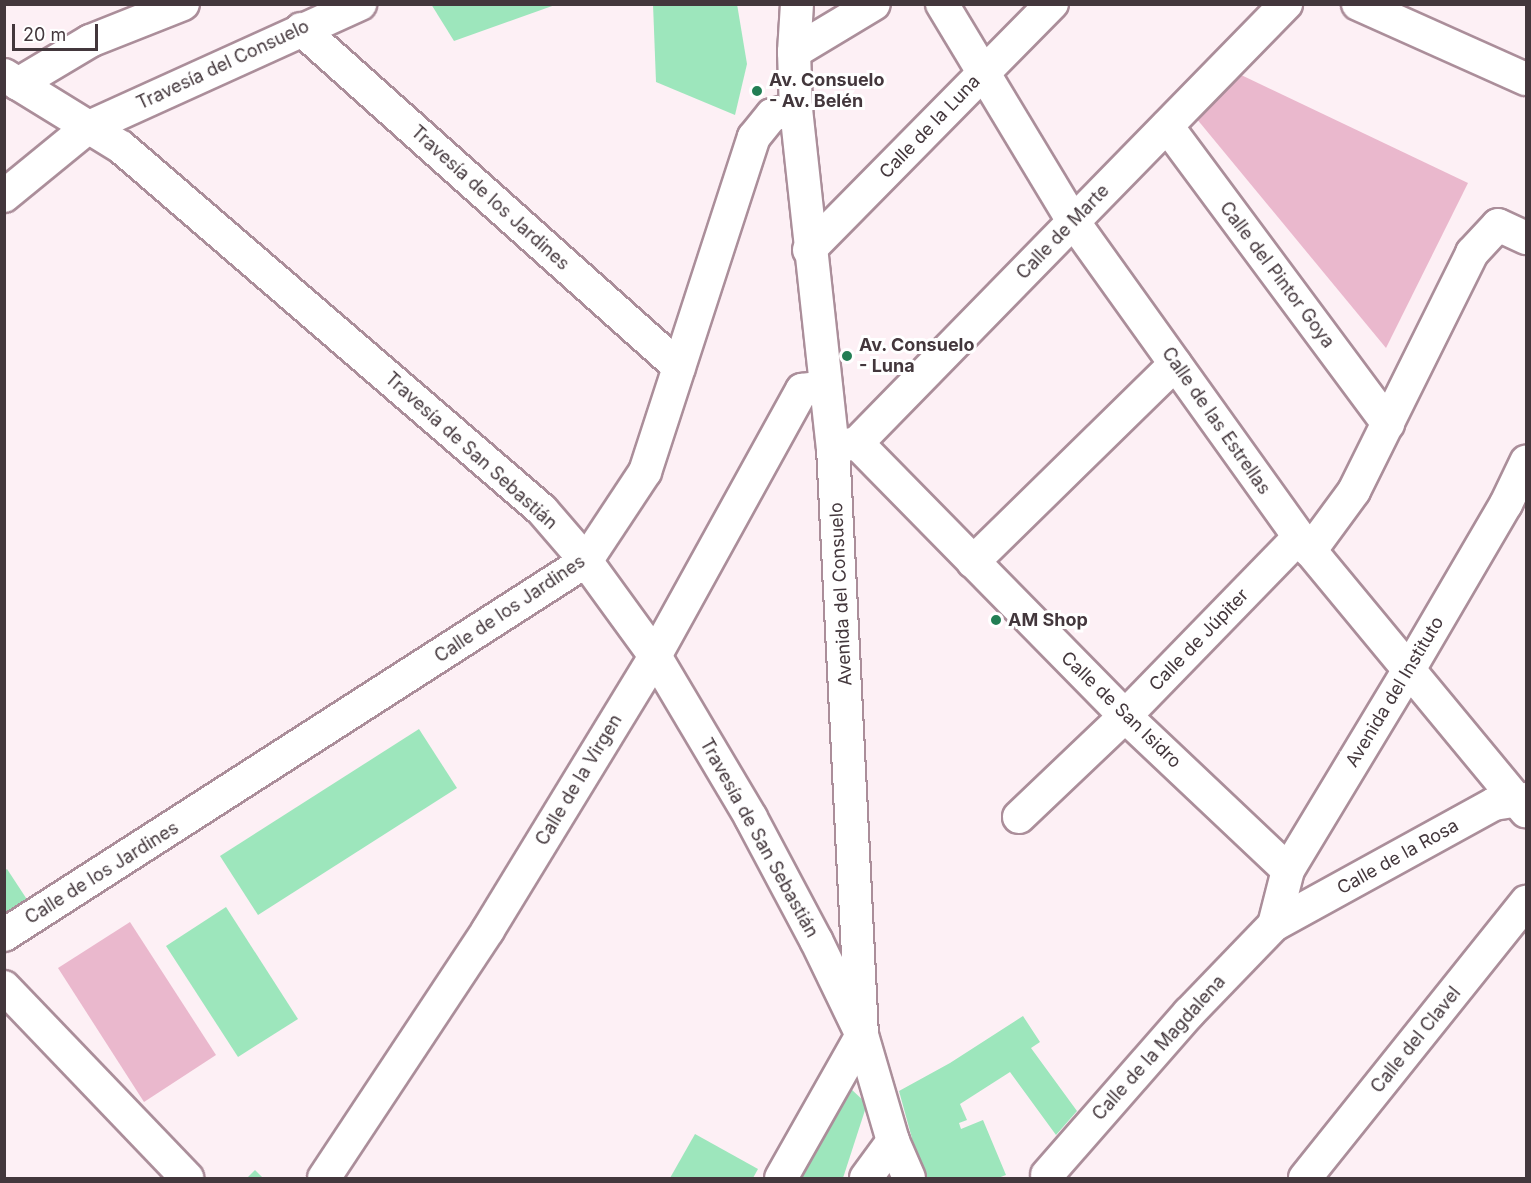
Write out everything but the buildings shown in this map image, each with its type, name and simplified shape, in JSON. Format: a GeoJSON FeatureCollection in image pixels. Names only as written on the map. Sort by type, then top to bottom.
{"type":"FeatureCollection","features":[{"type":"Feature","properties":{"kind":"street"},"geometry":{"type":"LineString","coordinates":[[11,80],[90,41],[183,4]]}},
{"type":"Feature","properties":{"kind":"street","name":"Travesía del Consuelo"},"geometry":{"type":"LineString","coordinates":[[4,196],[87,128],[360,4]]}},
{"type":"Feature","properties":{"kind":"street","name":"Avenida del Consuelo"},"geometry":{"type":"LineString","coordinates":[[798,4],[794,52],[795,109],[810,250],[826,387],[845,445],[862,1035],[893,1141],[909,1179]]}},
{"type":"Feature","properties":{"kind":"street"},"geometry":{"type":"LineString","coordinates":[[794,52],[874,4]]}},
{"type":"Feature","properties":{"kind":"street","name":"Calle de las Estrellas"},"geometry":{"type":"LineString","coordinates":[[942,4],[1073,221],[1305,544],[1524,804]]}},
{"type":"Feature","properties":{"kind":"street","name":"Calle de la Luna"},"geometry":{"type":"LineString","coordinates":[[810,250],[1052,4]]}},
{"type":"Feature","properties":{"kind":"street","name":"Calle de Marte"},"geometry":{"type":"LineString","coordinates":[[845,445],[1073,221],[1286,4]]}},
{"type":"Feature","properties":{"kind":"street"},"geometry":{"type":"LineString","coordinates":[[1358,4],[1527,79]]}},
{"type":"Feature","properties":{"kind":"street","name":"Travesía de los Jardines"},"geometry":{"type":"LineString","coordinates":[[301,29],[679,367]]}},
{"type":"Feature","properties":{"kind":"street","name":"Travesía de San Sebastián"},"geometry":{"type":"LineString","coordinates":[[11,80],[121,147],[533,502],[586,561],[655,656],[751,818],[816,940],[862,1035]]}},
{"type":"Feature","properties":{"kind":"street","name":"Calle de los Jardines"},"geometry":{"type":"LineString","coordinates":[[4,934],[586,561],[645,472],[754,137],[772,115],[795,109]]}},
{"type":"Feature","properties":{"kind":"street","name":"Calle del Pintor Goya"},"geometry":{"type":"LineString","coordinates":[[1167,126],[1388,424]]}},
{"type":"Feature","properties":{"kind":"street"},"geometry":{"type":"LineString","coordinates":[[1305,544],[1354,491],[1472,253],[1498,225],[1527,238]]}},
{"type":"Feature","properties":{"kind":"street"},"geometry":{"type":"LineString","coordinates":[[973,562],[1175,364]]}},
{"type":"Feature","properties":{"kind":"street","name":"Calle de la Virgen"},"geometry":{"type":"LineString","coordinates":[[324,1179],[488,930],[655,656],[802,390],[826,387]]}},
{"type":"Feature","properties":{"kind":"street","name":"Calle de San Isidro"},"geometry":{"type":"LineString","coordinates":[[845,445],[973,562],[1125,716],[1288,870]]}},
{"type":"Feature","properties":{"kind":"street","name":"Avenida del Instituto"},"geometry":{"type":"LineString","coordinates":[[1274,925],[1288,870],[1410,668],[1506,504],[1527,462]]}},
{"type":"Feature","properties":{"kind":"street","name":"Calle de Júpiter"},"geometry":{"type":"LineString","coordinates":[[1019,817],[1305,544]]}},
{"type":"Feature","properties":{"kind":"street","name":"Calle de la Rosa"},"geometry":{"type":"LineString","coordinates":[[1274,925],[1494,804],[1524,804]]}},
{"type":"Feature","properties":{"kind":"street","name":"Calle del Clavel"},"geometry":{"type":"LineString","coordinates":[[1305,1179],[1527,902]]}},
{"type":"Feature","properties":{"kind":"street","name":"Calle de la Magdalena"},"geometry":{"type":"LineString","coordinates":[[1048,1177],[1189,1013],[1274,925]]}},
{"type":"Feature","properties":{"kind":"street"},"geometry":{"type":"LineString","coordinates":[[4,987],[187,1179]]}},
{"type":"Feature","properties":{"kind":"street"},"geometry":{"type":"LineString","coordinates":[[781,1179],[862,1035]]}},
{"type":"Feature","properties":{"kind":"street"},"geometry":{"type":"LineString","coordinates":[[866,1179],[893,1141]]}},
{"type":"Feature","properties":{"kind":"shaded area"},"geometry":{"type":"Polygon","coordinates":[[[1237,73],[1468,183],[1386,348],[1196,118],[1237,73]]]}},
{"type":"Feature","properties":{"kind":"shaded area"},"geometry":{"type":"Polygon","coordinates":[[[130,922],[216,1055],[144,1102],[58,968],[130,922]]]}},
{"type":"Feature","properties":{"kind":"place","name":"Av. Consuelo - Av. Belén"},"geometry":{"type":"Point","coordinates":[757,91]}},
{"type":"Feature","properties":{"kind":"place","name":"Av. Consuelo - Luna"},"geometry":{"type":"Point","coordinates":[847,356]}},
{"type":"Feature","properties":{"kind":"place","name":"AM Shop"},"geometry":{"type":"Point","coordinates":[996,620]}}]}
